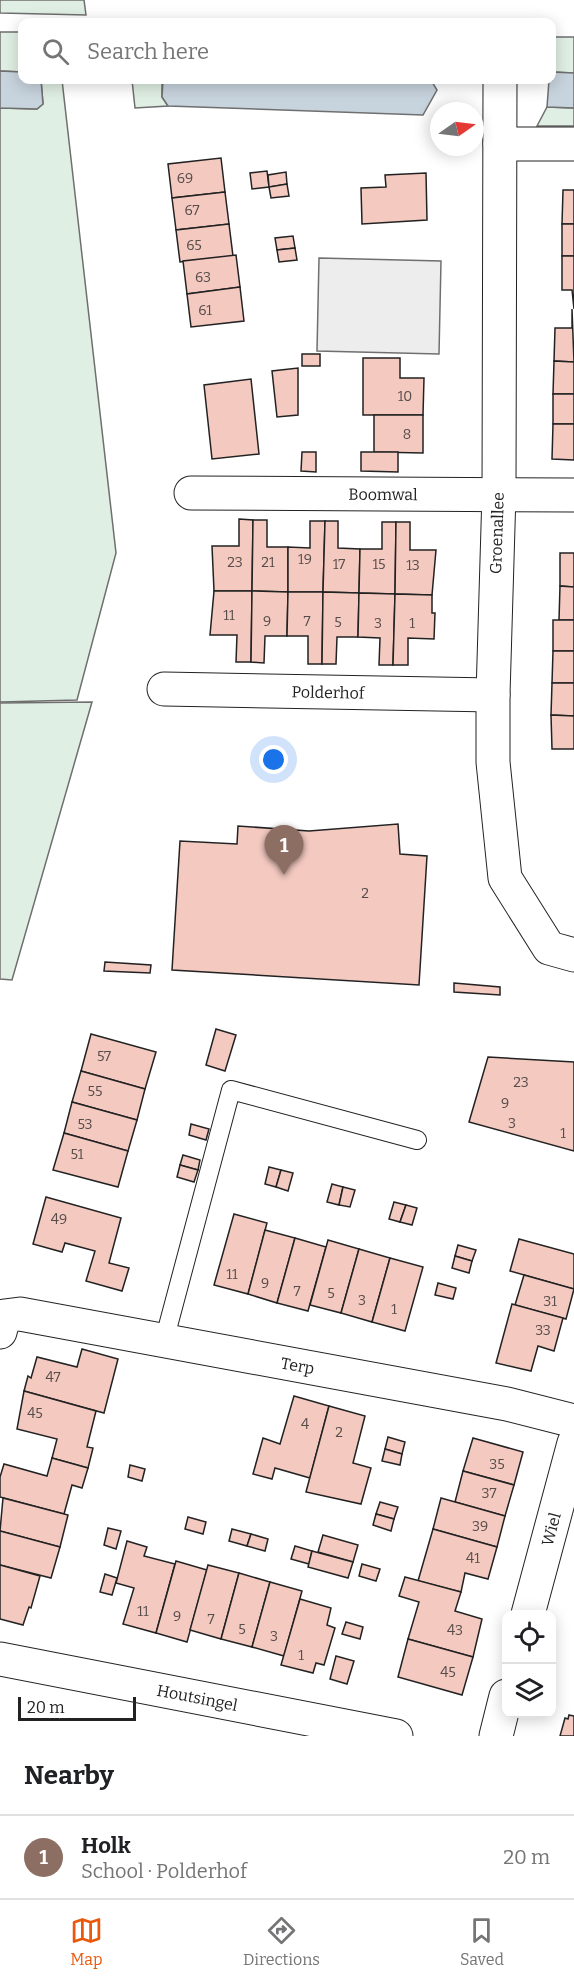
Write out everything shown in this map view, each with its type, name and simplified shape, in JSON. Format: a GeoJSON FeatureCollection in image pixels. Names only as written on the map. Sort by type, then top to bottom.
{"type":"FeatureCollection","features":[{"type":"Feature","properties":{"kind":"street","name":"Groenallee"},"geometry":{"type":"LineString","coordinates":[[500,84],[499,493],[493,762],[505,878],[549,948],[574,955]]}},
{"type":"Feature","properties":{"kind":"street"},"geometry":{"type":"LineString","coordinates":[[500,144],[574,144]]}},
{"type":"Feature","properties":{"kind":"street","name":"Boomwal"},"geometry":{"type":"LineString","coordinates":[[191,493],[574,495]]}},
{"type":"Feature","properties":{"kind":"street","name":"Polderhof"},"geometry":{"type":"LineString","coordinates":[[164,689],[493,695]]}},
{"type":"Feature","properties":{"kind":"street","name":"Terp"},"geometry":{"type":"LineString","coordinates":[[10,1323],[164,1341],[507,1404],[574,1421]]}},
{"type":"Feature","properties":{"kind":"street","name":"Wiel"},"geometry":{"type":"LineString","coordinates":[[529,1610],[574,1443]]}},
{"type":"Feature","properties":{"kind":"street","name":"Houtsingel"},"geometry":{"type":"LineString","coordinates":[[0,1659],[396,1736]]}},
{"type":"Feature","properties":{"kind":"street"},"geometry":{"type":"LineString","coordinates":[[496,1736],[502,1714]]}},
{"type":"Feature","properties":{"kind":"lane"},"geometry":{"type":"LineString","coordinates":[[164,1341],[231,1090],[417,1140]]}},
{"type":"Feature","properties":{"kind":"green space"},"geometry":{"type":"Polygon","coordinates":[[[0,0],[84,0],[86,15],[0,13],[0,0]]]}},
{"type":"Feature","properties":{"kind":"green space"},"geometry":{"type":"Polygon","coordinates":[[[0,32],[18,32],[18,72],[0,71],[0,32]]]}},
{"type":"Feature","properties":{"kind":"green space"},"geometry":{"type":"Polygon","coordinates":[[[556,37],[574,37],[574,73],[556,72],[556,37]]]}},
{"type":"Feature","properties":{"kind":"green space"},"geometry":{"type":"Polygon","coordinates":[[[41,84],[62,84],[116,553],[77,700],[0,702],[0,108],[37,109],[43,104],[41,84]]]}},
{"type":"Feature","properties":{"kind":"green space"},"geometry":{"type":"Polygon","coordinates":[[[132,84],[162,84],[162,97],[168,106],[135,108],[132,84]]]}},
{"type":"Feature","properties":{"kind":"green space"},"geometry":{"type":"Polygon","coordinates":[[[547,107],[574,108],[574,126],[537,126],[547,107]]]}},
{"type":"Feature","properties":{"kind":"green space"},"geometry":{"type":"Polygon","coordinates":[[[92,702],[12,980],[0,979],[0,703],[92,702]]]}},
{"type":"Feature","properties":{"kind":"shaded area"},"geometry":{"type":"Polygon","coordinates":[[[0,71],[18,72],[18,84],[41,84],[43,104],[37,109],[0,108],[0,71]]]}},
{"type":"Feature","properties":{"kind":"shaded area"},"geometry":{"type":"Polygon","coordinates":[[[556,72],[574,73],[574,108],[547,107],[549,84],[556,84],[556,72]]]}},
{"type":"Feature","properties":{"kind":"shaded area"},"geometry":{"type":"Polygon","coordinates":[[[163,84],[433,84],[437,90],[423,115],[168,106],[162,97],[163,84]]]}},
{"type":"Feature","properties":{"kind":"shaded area"},"geometry":{"type":"Polygon","coordinates":[[[319,258],[441,261],[439,354],[317,351],[319,258]]]}},
{"type":"Feature","properties":{"kind":"building"},"geometry":{"type":"Polygon","coordinates":[[[221,158],[225,192],[172,198],[168,164],[221,158]]]}},
{"type":"Feature","properties":{"kind":"building"},"geometry":{"type":"Polygon","coordinates":[[[267,171],[269,187],[252,189],[250,173],[267,171]]]}},
{"type":"Feature","properties":{"kind":"building"},"geometry":{"type":"Polygon","coordinates":[[[286,172],[287,184],[269,187],[268,175],[286,172]]]}},
{"type":"Feature","properties":{"kind":"building"},"geometry":{"type":"Polygon","coordinates":[[[426,173],[427,220],[362,224],[361,188],[386,187],[385,175],[426,173]]]}},
{"type":"Feature","properties":{"kind":"building"},"geometry":{"type":"Polygon","coordinates":[[[287,184],[289,196],[271,198],[269,187],[287,184]]]}},
{"type":"Feature","properties":{"kind":"building"},"geometry":{"type":"Polygon","coordinates":[[[563,190],[574,190],[574,224],[562,224],[563,190]]]}},
{"type":"Feature","properties":{"kind":"building"},"geometry":{"type":"Polygon","coordinates":[[[225,192],[229,224],[176,230],[172,198],[225,192]]]}},
{"type":"Feature","properties":{"kind":"building"},"geometry":{"type":"Polygon","coordinates":[[[229,224],[233,256],[180,262],[176,230],[229,224]]]}},
{"type":"Feature","properties":{"kind":"building"},"geometry":{"type":"Polygon","coordinates":[[[562,224],[574,224],[574,256],[562,256],[562,224]]]}},
{"type":"Feature","properties":{"kind":"building"},"geometry":{"type":"Polygon","coordinates":[[[293,236],[295,248],[277,250],[275,238],[293,236]]]}},
{"type":"Feature","properties":{"kind":"building"},"geometry":{"type":"Polygon","coordinates":[[[295,248],[297,260],[279,262],[277,250],[295,248]]]}},
{"type":"Feature","properties":{"kind":"building"},"geometry":{"type":"Polygon","coordinates":[[[236,255],[240,287],[187,294],[183,261],[236,255]]]}},
{"type":"Feature","properties":{"kind":"building"},"geometry":{"type":"Polygon","coordinates":[[[562,256],[574,256],[574,309],[572,290],[562,290],[562,256]]]}},
{"type":"Feature","properties":{"kind":"building"},"geometry":{"type":"Polygon","coordinates":[[[240,287],[244,321],[191,327],[187,294],[240,287]]]}},
{"type":"Feature","properties":{"kind":"building"},"geometry":{"type":"Polygon","coordinates":[[[572,309],[574,362],[554,361],[555,328],[572,328],[572,309]]]}},
{"type":"Feature","properties":{"kind":"building"},"geometry":{"type":"Polygon","coordinates":[[[302,354],[320,354],[320,366],[302,366],[302,354]]]}},
{"type":"Feature","properties":{"kind":"building"},"geometry":{"type":"Polygon","coordinates":[[[363,358],[400,358],[400,378],[424,378],[423,415],[363,415],[363,358]]]}},
{"type":"Feature","properties":{"kind":"building"},"geometry":{"type":"Polygon","coordinates":[[[554,361],[574,362],[574,394],[553,394],[554,361]]]}},
{"type":"Feature","properties":{"kind":"building"},"geometry":{"type":"Polygon","coordinates":[[[298,368],[298,415],[277,417],[272,371],[298,368]]]}},
{"type":"Feature","properties":{"kind":"building"},"geometry":{"type":"Polygon","coordinates":[[[251,379],[259,454],[212,459],[204,385],[251,379]]]}},
{"type":"Feature","properties":{"kind":"building"},"geometry":{"type":"Polygon","coordinates":[[[553,394],[574,394],[574,424],[553,424],[553,394]]]}},
{"type":"Feature","properties":{"kind":"building"},"geometry":{"type":"Polygon","coordinates":[[[374,415],[423,415],[423,453],[374,452],[374,415]]]}},
{"type":"Feature","properties":{"kind":"building"},"geometry":{"type":"Polygon","coordinates":[[[553,424],[574,424],[574,460],[552,459],[553,424]]]}},
{"type":"Feature","properties":{"kind":"building"},"geometry":{"type":"Polygon","coordinates":[[[302,452],[316,452],[316,472],[301,471],[302,452]]]}},
{"type":"Feature","properties":{"kind":"building"},"geometry":{"type":"Polygon","coordinates":[[[361,452],[398,452],[398,472],[361,471],[361,452]]]}},
{"type":"Feature","properties":{"kind":"building"},"geometry":{"type":"Polygon","coordinates":[[[239,519],[253,520],[252,591],[214,591],[212,546],[239,546],[239,519]]]}},
{"type":"Feature","properties":{"kind":"building"},"geometry":{"type":"Polygon","coordinates":[[[253,520],[267,520],[267,547],[288,547],[288,592],[252,591],[253,520]]]}},
{"type":"Feature","properties":{"kind":"building"},"geometry":{"type":"Polygon","coordinates":[[[310,521],[325,521],[323,592],[288,592],[288,547],[310,548],[310,521]]]}},
{"type":"Feature","properties":{"kind":"building"},"geometry":{"type":"Polygon","coordinates":[[[325,521],[338,521],[338,548],[360,549],[359,593],[323,592],[325,521]]]}},
{"type":"Feature","properties":{"kind":"building"},"geometry":{"type":"Polygon","coordinates":[[[382,522],[396,522],[395,594],[359,593],[360,549],[382,549],[382,522]]]}},
{"type":"Feature","properties":{"kind":"building"},"geometry":{"type":"Polygon","coordinates":[[[396,522],[410,522],[410,550],[436,550],[432,595],[395,594],[396,522]]]}},
{"type":"Feature","properties":{"kind":"building"},"geometry":{"type":"Polygon","coordinates":[[[560,553],[574,553],[574,587],[560,586],[560,553]]]}},
{"type":"Feature","properties":{"kind":"building"},"geometry":{"type":"Polygon","coordinates":[[[560,586],[574,587],[574,620],[559,620],[560,586]]]}},
{"type":"Feature","properties":{"kind":"building"},"geometry":{"type":"Polygon","coordinates":[[[214,591],[252,591],[251,662],[236,662],[237,635],[210,635],[214,591]]]}},
{"type":"Feature","properties":{"kind":"building"},"geometry":{"type":"Polygon","coordinates":[[[252,591],[288,592],[287,636],[265,636],[264,663],[251,662],[252,591]]]}},
{"type":"Feature","properties":{"kind":"building"},"geometry":{"type":"Polygon","coordinates":[[[288,592],[323,592],[322,664],[308,664],[308,636],[287,636],[288,592]]]}},
{"type":"Feature","properties":{"kind":"building"},"geometry":{"type":"Polygon","coordinates":[[[323,592],[359,593],[358,637],[337,637],[336,664],[322,664],[323,592]]]}},
{"type":"Feature","properties":{"kind":"building"},"geometry":{"type":"Polygon","coordinates":[[[359,593],[395,594],[393,665],[379,665],[380,638],[358,637],[359,593]]]}},
{"type":"Feature","properties":{"kind":"building"},"geometry":{"type":"Polygon","coordinates":[[[395,594],[432,595],[432,613],[435,613],[434,639],[408,638],[408,665],[393,665],[395,594]]]}},
{"type":"Feature","properties":{"kind":"building"},"geometry":{"type":"Polygon","coordinates":[[[553,620],[574,620],[574,651],[553,651],[553,620]]]}},
{"type":"Feature","properties":{"kind":"building"},"geometry":{"type":"Polygon","coordinates":[[[553,651],[574,651],[574,683],[552,683],[553,651]]]}},
{"type":"Feature","properties":{"kind":"building"},"geometry":{"type":"Polygon","coordinates":[[[552,683],[574,683],[574,716],[551,715],[552,683]]]}},
{"type":"Feature","properties":{"kind":"building"},"geometry":{"type":"Polygon","coordinates":[[[551,715],[574,716],[574,749],[552,749],[551,715]]]}},
{"type":"Feature","properties":{"kind":"building"},"geometry":{"type":"Polygon","coordinates":[[[398,824],[400,854],[427,856],[419,985],[172,970],[180,841],[237,844],[238,826],[309,831],[398,824]]]}},
{"type":"Feature","properties":{"kind":"building"},"geometry":{"type":"Polygon","coordinates":[[[105,962],[151,965],[150,973],[104,971],[105,962]]]}},
{"type":"Feature","properties":{"kind":"building"},"geometry":{"type":"Polygon","coordinates":[[[454,983],[500,987],[500,995],[454,992],[454,983]]]}},
{"type":"Feature","properties":{"kind":"building"},"geometry":{"type":"Polygon","coordinates":[[[216,1029],[236,1035],[225,1071],[206,1065],[216,1029]]]}},
{"type":"Feature","properties":{"kind":"building"},"geometry":{"type":"Polygon","coordinates":[[[91,1034],[156,1052],[145,1089],[81,1071],[91,1034]]]}},
{"type":"Feature","properties":{"kind":"building"},"geometry":{"type":"Polygon","coordinates":[[[488,1057],[574,1062],[574,1151],[469,1122],[488,1057]]]}},
{"type":"Feature","properties":{"kind":"building"},"geometry":{"type":"Polygon","coordinates":[[[81,1071],[145,1089],[137,1120],[72,1102],[81,1071]]]}},
{"type":"Feature","properties":{"kind":"building"},"geometry":{"type":"Polygon","coordinates":[[[72,1102],[137,1120],[128,1151],[64,1133],[72,1102]]]}},
{"type":"Feature","properties":{"kind":"building"},"geometry":{"type":"Polygon","coordinates":[[[191,1124],[209,1129],[206,1140],[189,1135],[191,1124]]]}},
{"type":"Feature","properties":{"kind":"building"},"geometry":{"type":"Polygon","coordinates":[[[64,1133],[128,1151],[118,1187],[53,1170],[64,1133]]]}},
{"type":"Feature","properties":{"kind":"building"},"geometry":{"type":"Polygon","coordinates":[[[183,1155],[200,1160],[198,1170],[180,1165],[183,1155]]]}},
{"type":"Feature","properties":{"kind":"building"},"geometry":{"type":"Polygon","coordinates":[[[180,1165],[198,1170],[194,1182],[177,1177],[180,1165]]]}},
{"type":"Feature","properties":{"kind":"building"},"geometry":{"type":"Polygon","coordinates":[[[269,1167],[281,1170],[276,1187],[265,1184],[269,1167]]]}},
{"type":"Feature","properties":{"kind":"building"},"geometry":{"type":"Polygon","coordinates":[[[281,1170],[293,1173],[288,1191],[276,1187],[281,1170]]]}},
{"type":"Feature","properties":{"kind":"building"},"geometry":{"type":"Polygon","coordinates":[[[332,1184],[343,1187],[339,1205],[327,1202],[332,1184]]]}},
{"type":"Feature","properties":{"kind":"building"},"geometry":{"type":"Polygon","coordinates":[[[343,1187],[355,1190],[350,1207],[339,1205],[343,1187]]]}},
{"type":"Feature","properties":{"kind":"building"},"geometry":{"type":"Polygon","coordinates":[[[46,1197],[121,1218],[109,1263],[129,1268],[122,1291],[86,1281],[95,1251],[65,1243],[62,1252],[33,1244],[46,1197]]]}},
{"type":"Feature","properties":{"kind":"building"},"geometry":{"type":"Polygon","coordinates":[[[394,1202],[406,1205],[400,1222],[389,1219],[394,1202]]]}},
{"type":"Feature","properties":{"kind":"building"},"geometry":{"type":"Polygon","coordinates":[[[406,1205],[417,1208],[412,1225],[400,1222],[406,1205]]]}},
{"type":"Feature","properties":{"kind":"building"},"geometry":{"type":"Polygon","coordinates":[[[234,1214],[267,1223],[248,1294],[214,1285],[234,1214]]]}},
{"type":"Feature","properties":{"kind":"building"},"geometry":{"type":"Polygon","coordinates":[[[265,1230],[295,1238],[277,1303],[248,1294],[265,1230]]]}},
{"type":"Feature","properties":{"kind":"building"},"geometry":{"type":"Polygon","coordinates":[[[295,1238],[326,1247],[308,1311],[277,1303],[295,1238]]]}},
{"type":"Feature","properties":{"kind":"building"},"geometry":{"type":"Polygon","coordinates":[[[519,1239],[574,1254],[574,1289],[510,1271],[519,1239]]]}},
{"type":"Feature","properties":{"kind":"building"},"geometry":{"type":"Polygon","coordinates":[[[328,1240],[359,1249],[341,1313],[310,1305],[328,1240]]]}},
{"type":"Feature","properties":{"kind":"building"},"geometry":{"type":"Polygon","coordinates":[[[458,1245],[476,1250],[472,1261],[455,1256],[458,1245]]]}},
{"type":"Feature","properties":{"kind":"building"},"geometry":{"type":"Polygon","coordinates":[[[359,1249],[390,1258],[372,1322],[341,1313],[359,1249]]]}},
{"type":"Feature","properties":{"kind":"building"},"geometry":{"type":"Polygon","coordinates":[[[455,1256],[472,1261],[469,1273],[452,1268],[455,1256]]]}},
{"type":"Feature","properties":{"kind":"building"},"geometry":{"type":"Polygon","coordinates":[[[390,1258],[423,1267],[405,1331],[372,1322],[390,1258]]]}},
{"type":"Feature","properties":{"kind":"building"},"geometry":{"type":"Polygon","coordinates":[[[524,1275],[574,1289],[566,1319],[515,1305],[524,1275]]]}},
{"type":"Feature","properties":{"kind":"building"},"geometry":{"type":"Polygon","coordinates":[[[438,1283],[456,1288],[453,1299],[435,1295],[438,1283]]]}},
{"type":"Feature","properties":{"kind":"building"},"geometry":{"type":"Polygon","coordinates":[[[512,1304],[563,1318],[554,1351],[538,1346],[531,1371],[496,1363],[512,1304]]]}},
{"type":"Feature","properties":{"kind":"building"},"geometry":{"type":"Polygon","coordinates":[[[82,1349],[118,1359],[104,1413],[24,1391],[28,1376],[31,1378],[37,1357],[77,1367],[82,1349]]]}},
{"type":"Feature","properties":{"kind":"building"},"geometry":{"type":"Polygon","coordinates":[[[24,1391],[96,1411],[87,1447],[93,1448],[88,1468],[52,1458],[57,1439],[17,1429],[24,1391]]]}},
{"type":"Feature","properties":{"kind":"building"},"geometry":{"type":"Polygon","coordinates":[[[294,1396],[329,1406],[310,1478],[275,1468],[272,1479],[253,1474],[263,1438],[280,1444],[294,1396]]]}},
{"type":"Feature","properties":{"kind":"building"},"geometry":{"type":"Polygon","coordinates":[[[329,1406],[365,1416],[353,1463],[371,1468],[361,1504],[306,1492],[329,1406]]]}},
{"type":"Feature","properties":{"kind":"building"},"geometry":{"type":"Polygon","coordinates":[[[388,1437],[405,1442],[402,1454],[385,1449],[388,1437]]]}},
{"type":"Feature","properties":{"kind":"building"},"geometry":{"type":"Polygon","coordinates":[[[473,1438],[523,1452],[514,1485],[463,1471],[473,1438]]]}},
{"type":"Feature","properties":{"kind":"building"},"geometry":{"type":"Polygon","coordinates":[[[385,1449],[402,1454],[400,1465],[382,1461],[385,1449]]]}},
{"type":"Feature","properties":{"kind":"building"},"geometry":{"type":"Polygon","coordinates":[[[52,1458],[88,1468],[82,1488],[72,1485],[64,1514],[0,1497],[0,1477],[4,1464],[47,1476],[52,1458]]]}},
{"type":"Feature","properties":{"kind":"building"},"geometry":{"type":"Polygon","coordinates":[[[130,1465],[145,1469],[142,1481],[128,1477],[130,1465]]]}},
{"type":"Feature","properties":{"kind":"building"},"geometry":{"type":"Polygon","coordinates":[[[463,1471],[514,1485],[505,1516],[455,1502],[463,1471]]]}},
{"type":"Feature","properties":{"kind":"building"},"geometry":{"type":"Polygon","coordinates":[[[3,1498],[68,1515],[60,1547],[0,1531],[3,1498]]]}},
{"type":"Feature","properties":{"kind":"building"},"geometry":{"type":"Polygon","coordinates":[[[441,1498],[505,1516],[497,1547],[433,1529],[441,1498]]]}},
{"type":"Feature","properties":{"kind":"building"},"geometry":{"type":"Polygon","coordinates":[[[380,1502],[398,1507],[394,1519],[376,1514],[380,1502]]]}},
{"type":"Feature","properties":{"kind":"building"},"geometry":{"type":"Polygon","coordinates":[[[376,1514],[394,1519],[391,1531],[373,1525],[376,1514]]]}},
{"type":"Feature","properties":{"kind":"building"},"geometry":{"type":"Polygon","coordinates":[[[188,1517],[206,1522],[203,1534],[185,1529],[188,1517]]]}},
{"type":"Feature","properties":{"kind":"building"},"geometry":{"type":"Polygon","coordinates":[[[108,1528],[121,1531],[116,1549],[104,1545],[108,1528]]]}},
{"type":"Feature","properties":{"kind":"building"},"geometry":{"type":"Polygon","coordinates":[[[232,1529],[251,1534],[247,1546],[229,1541],[232,1529]]]}},
{"type":"Feature","properties":{"kind":"building"},"geometry":{"type":"Polygon","coordinates":[[[433,1529],[497,1547],[488,1579],[465,1573],[461,1592],[418,1581],[433,1529]]]}},
{"type":"Feature","properties":{"kind":"building"},"geometry":{"type":"Polygon","coordinates":[[[0,1531],[60,1547],[51,1578],[0,1565],[0,1531]]]}},
{"type":"Feature","properties":{"kind":"building"},"geometry":{"type":"Polygon","coordinates":[[[251,1534],[268,1539],[265,1551],[247,1546],[251,1534]]]}},
{"type":"Feature","properties":{"kind":"building"},"geometry":{"type":"Polygon","coordinates":[[[323,1535],[358,1545],[353,1562],[318,1552],[323,1535]]]}},
{"type":"Feature","properties":{"kind":"building"},"geometry":{"type":"Polygon","coordinates":[[[127,1541],[147,1547],[144,1556],[175,1564],[156,1633],[123,1624],[134,1588],[116,1583],[127,1541]]]}},
{"type":"Feature","properties":{"kind":"building"},"geometry":{"type":"Polygon","coordinates":[[[295,1546],[312,1551],[309,1564],[291,1559],[295,1546]]]}},
{"type":"Feature","properties":{"kind":"building"},"geometry":{"type":"Polygon","coordinates":[[[312,1551],[353,1562],[348,1578],[308,1567],[312,1551]]]}},
{"type":"Feature","properties":{"kind":"building"},"geometry":{"type":"Polygon","coordinates":[[[176,1561],[207,1570],[187,1642],[156,1633],[176,1561]]]}},
{"type":"Feature","properties":{"kind":"building"},"geometry":{"type":"Polygon","coordinates":[[[362,1564],[380,1569],[376,1581],[359,1576],[362,1564]]]}},
{"type":"Feature","properties":{"kind":"building"},"geometry":{"type":"Polygon","coordinates":[[[0,1565],[40,1576],[31,1608],[29,1607],[23,1625],[0,1619],[0,1565]]]}},
{"type":"Feature","properties":{"kind":"building"},"geometry":{"type":"Polygon","coordinates":[[[208,1565],[239,1573],[221,1639],[190,1630],[208,1565]]]}},
{"type":"Feature","properties":{"kind":"building"},"geometry":{"type":"Polygon","coordinates":[[[239,1573],[270,1582],[252,1647],[221,1639],[239,1573]]]}},
{"type":"Feature","properties":{"kind":"building"},"geometry":{"type":"Polygon","coordinates":[[[105,1574],[117,1578],[112,1595],[100,1592],[105,1574]]]}},
{"type":"Feature","properties":{"kind":"building"},"geometry":{"type":"Polygon","coordinates":[[[405,1577],[461,1592],[455,1611],[482,1619],[473,1657],[408,1639],[419,1602],[399,1596],[405,1577]]]}},
{"type":"Feature","properties":{"kind":"building"},"geometry":{"type":"Polygon","coordinates":[[[270,1582],[302,1591],[284,1656],[252,1647],[270,1582]]]}},
{"type":"Feature","properties":{"kind":"building"},"geometry":{"type":"Polygon","coordinates":[[[300,1599],[331,1608],[327,1625],[335,1628],[324,1665],[316,1663],[313,1673],[281,1665],[300,1599]]]}},
{"type":"Feature","properties":{"kind":"building"},"geometry":{"type":"Polygon","coordinates":[[[346,1622],[363,1627],[360,1639],[342,1634],[346,1622]]]}},
{"type":"Feature","properties":{"kind":"building"},"geometry":{"type":"Polygon","coordinates":[[[408,1639],[473,1657],[462,1695],[398,1677],[408,1639]]]}},
{"type":"Feature","properties":{"kind":"building"},"geometry":{"type":"Polygon","coordinates":[[[336,1656],[354,1661],[347,1684],[330,1679],[336,1656]]]}},
{"type":"Feature","properties":{"kind":"building"},"geometry":{"type":"Polygon","coordinates":[[[569,1715],[574,1716],[574,1736],[560,1736],[565,1718],[568,1719],[569,1715]]]}},
{"type":"Feature","properties":{"kind":"place","name":"Holk"},"geometry":{"type":"Point","coordinates":[284,875]}}]}
